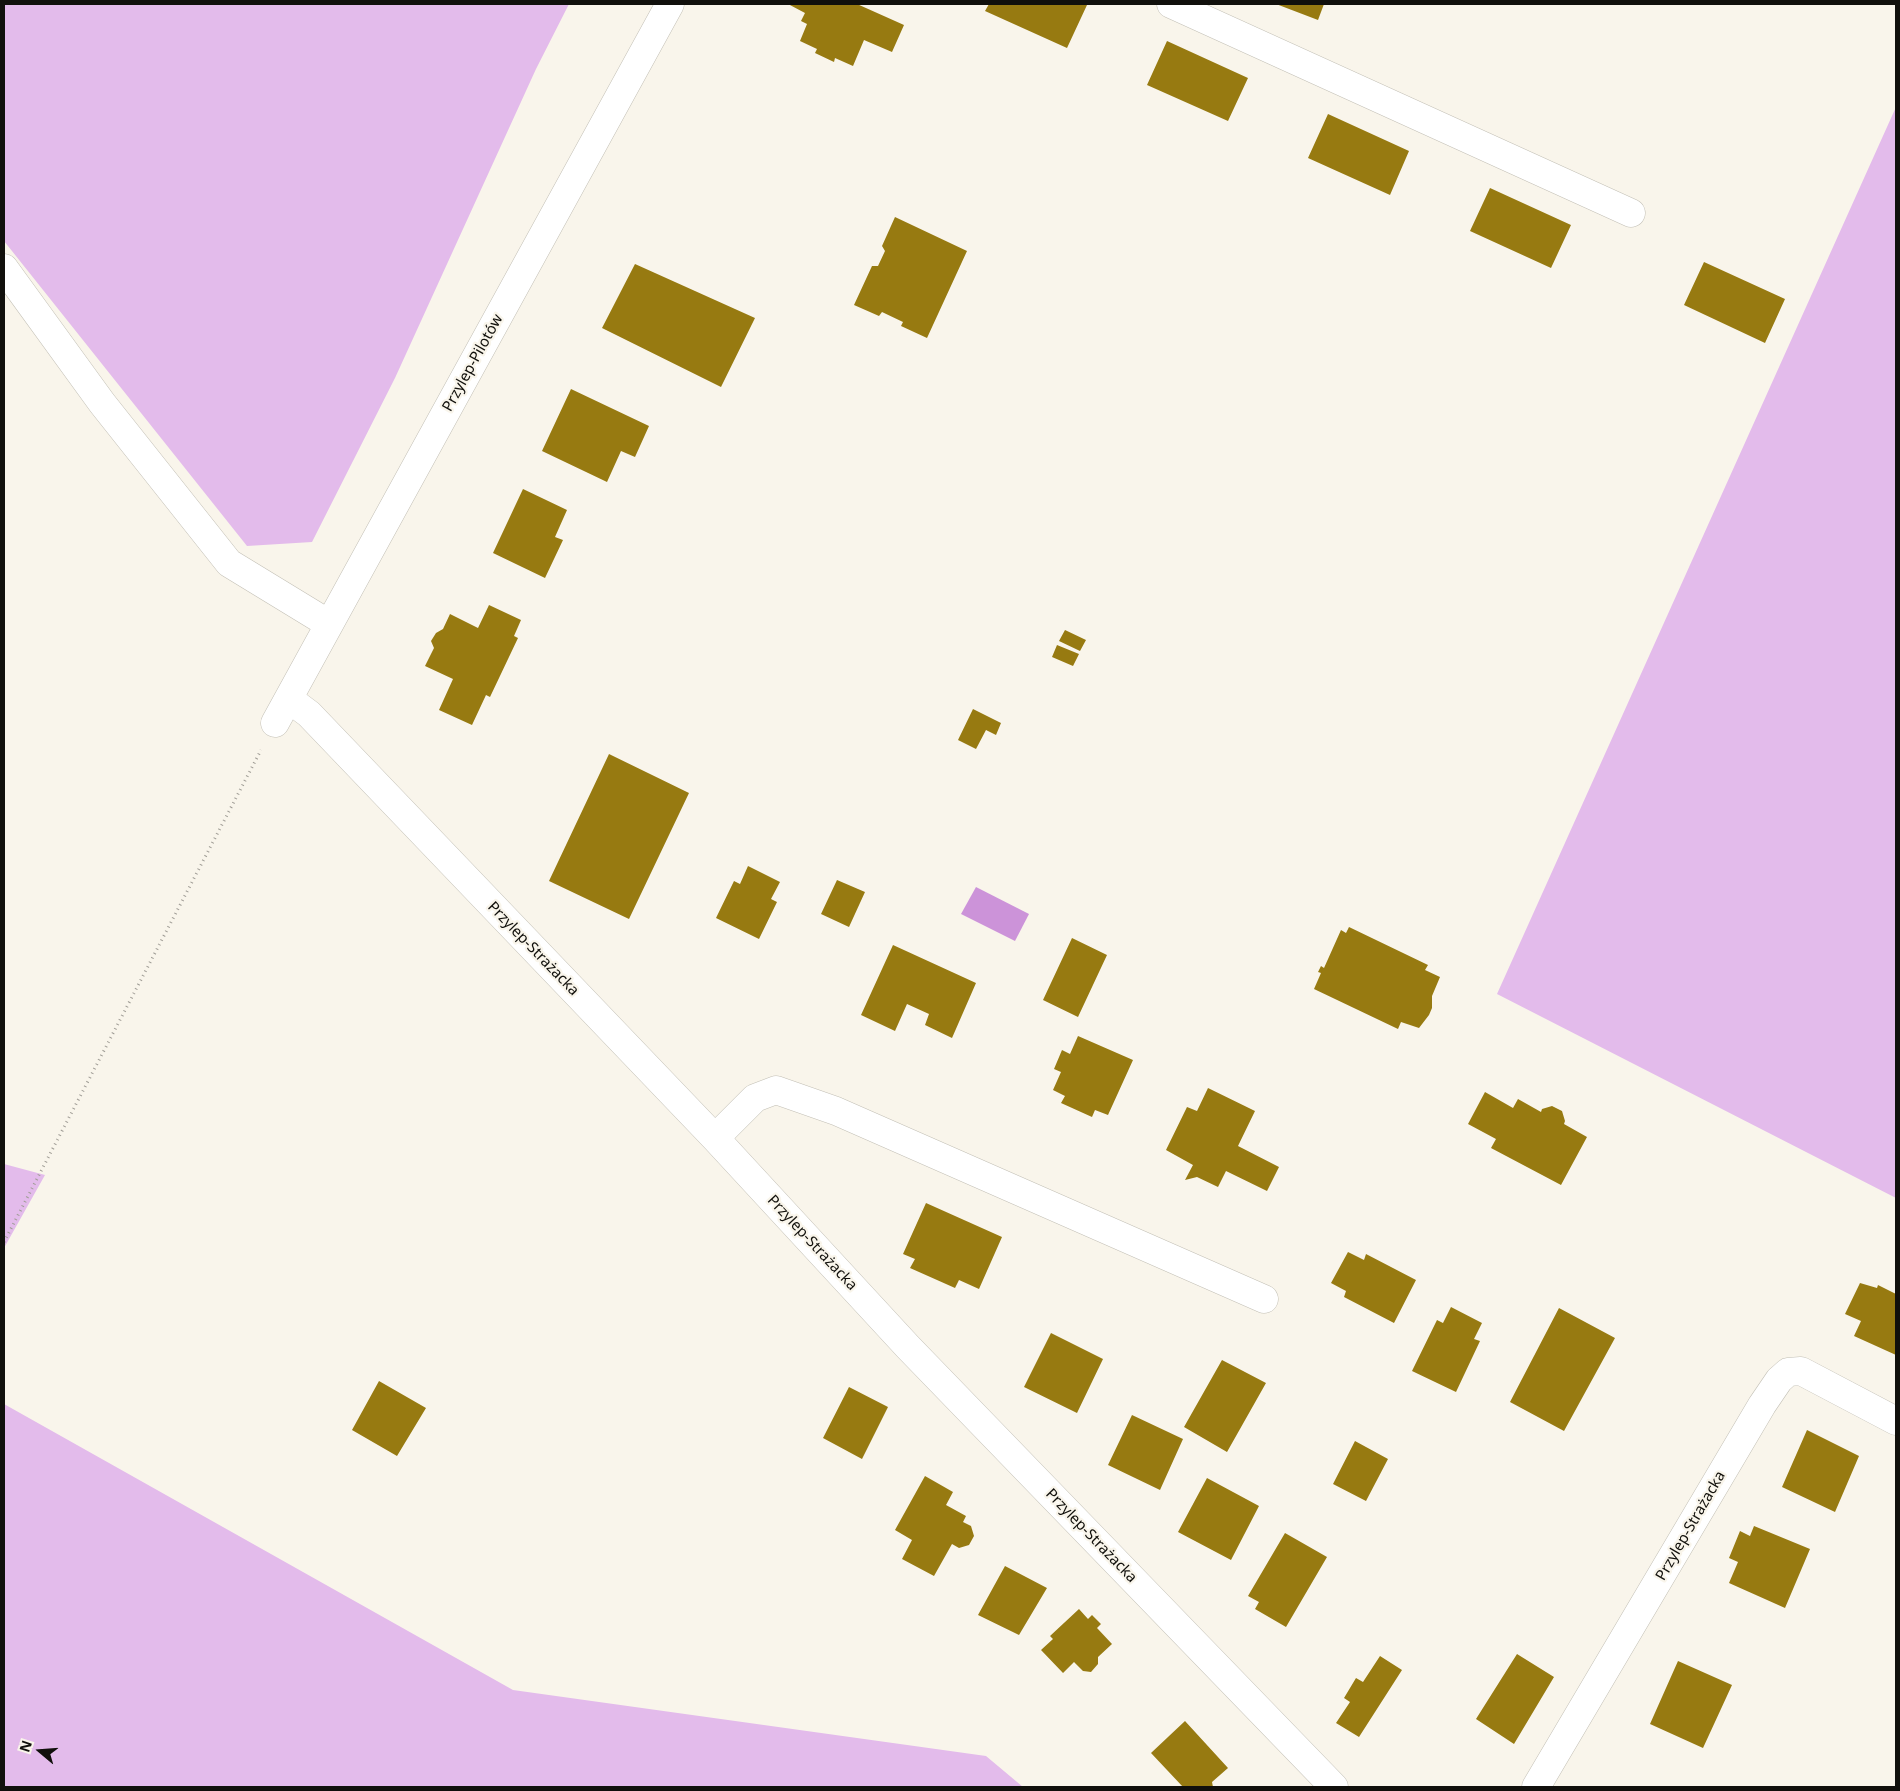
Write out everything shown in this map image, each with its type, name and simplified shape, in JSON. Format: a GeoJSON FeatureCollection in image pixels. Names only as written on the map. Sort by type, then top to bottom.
{"type":"FeatureCollection","features":[{"type":"Feature","properties":{"kind":"street","name":"Przylep-Pilotów"},"geometry":{"type":"LineString","coordinates":[[275,723],[670,4]]}},
{"type":"Feature","properties":{"kind":"street"},"geometry":{"type":"LineString","coordinates":[[1171,4],[1631,213]]}},
{"type":"Feature","properties":{"kind":"street"},"geometry":{"type":"LineString","coordinates":[[4,268],[102,403],[229,563],[329,624]]}},
{"type":"Feature","properties":{"kind":"street","name":"Przylep-Strażacka"},"geometry":{"type":"LineString","coordinates":[[289,699],[309,714],[715,1138],[908,1347],[1334,1787]]}},
{"type":"Feature","properties":{"kind":"street"},"geometry":{"type":"LineString","coordinates":[[715,1138],[755,1098],[776,1090],[836,1111],[1264,1299]]}},
{"type":"Feature","properties":{"kind":"street","name":"Przylep-Strażacka"},"geometry":{"type":"LineString","coordinates":[[1536,1787],[1762,1405],[1779,1380],[1788,1372],[1801,1371],[1896,1421]]}},
{"type":"Feature","properties":{"kind":"path"},"geometry":{"type":"LineString","coordinates":[[4,1242],[275,723]]}},
{"type":"Feature","properties":{"kind":"shaded area"},"geometry":{"type":"Polygon","coordinates":[[[4,4],[569,4],[536,69],[395,378],[312,542],[247,546],[4,241],[4,4]]]}},
{"type":"Feature","properties":{"kind":"shaded area"},"geometry":{"type":"Polygon","coordinates":[[[1896,107],[1896,1198],[1497,994],[1896,107]]]}},
{"type":"Feature","properties":{"kind":"shaded area"},"geometry":{"type":"Polygon","coordinates":[[[976,887],[1029,914],[1015,941],[961,914],[976,887]]]}},
{"type":"Feature","properties":{"kind":"shaded area"},"geometry":{"type":"Polygon","coordinates":[[[4,1164],[45,1175],[4,1248],[4,1164]]]}},
{"type":"Feature","properties":{"kind":"shaded area"},"geometry":{"type":"Polygon","coordinates":[[[4,1404],[513,1690],[986,1756],[1023,1787],[4,1787],[4,1404]]]}},
{"type":"Feature","properties":{"kind":"building"},"geometry":{"type":"Polygon","coordinates":[[[788,4],[857,4],[904,25],[892,52],[864,40],[853,66],[835,58],[834,62],[815,53],[817,49],[800,41],[807,24],[801,21],[805,13],[788,4]]]}},
{"type":"Feature","properties":{"kind":"building"},"geometry":{"type":"Polygon","coordinates":[[[989,4],[1087,5],[1067,48],[985,11],[989,4]]]}},
{"type":"Feature","properties":{"kind":"building"},"geometry":{"type":"Polygon","coordinates":[[[1276,4],[1324,4],[1318,20],[1276,4]]]}},
{"type":"Feature","properties":{"kind":"building"},"geometry":{"type":"Polygon","coordinates":[[[1167,41],[1248,78],[1228,121],[1147,85],[1167,41]]]}},
{"type":"Feature","properties":{"kind":"building"},"geometry":{"type":"Polygon","coordinates":[[[1328,114],[1409,151],[1390,195],[1308,158],[1328,114]]]}},
{"type":"Feature","properties":{"kind":"building"},"geometry":{"type":"Polygon","coordinates":[[[1490,188],[1571,225],[1551,268],[1470,231],[1490,188]]]}},
{"type":"Feature","properties":{"kind":"building"},"geometry":{"type":"Polygon","coordinates":[[[895,217],[967,251],[927,338],[901,326],[903,322],[882,312],[879,316],[854,305],[872,266],[878,266],[885,251],[882,246],[895,217]]]}},
{"type":"Feature","properties":{"kind":"building"},"geometry":{"type":"Polygon","coordinates":[[[1704,262],[1785,299],[1765,343],[1684,305],[1704,262]]]}},
{"type":"Feature","properties":{"kind":"building"},"geometry":{"type":"Polygon","coordinates":[[[635,264],[755,318],[721,387],[602,328],[635,264]]]}},
{"type":"Feature","properties":{"kind":"building"},"geometry":{"type":"Polygon","coordinates":[[[571,389],[649,426],[635,457],[621,451],[607,482],[542,451],[571,389]]]}},
{"type":"Feature","properties":{"kind":"building"},"geometry":{"type":"Polygon","coordinates":[[[523,489],[567,510],[555,537],[563,540],[545,578],[493,553],[523,489]]]}},
{"type":"Feature","properties":{"kind":"building"},"geometry":{"type":"Polygon","coordinates":[[[489,605],[521,620],[514,636],[518,638],[490,697],[486,695],[472,725],[439,710],[453,679],[425,666],[434,648],[431,641],[436,633],[443,629],[450,614],[478,628],[489,605]]]}},
{"type":"Feature","properties":{"kind":"building"},"geometry":{"type":"Polygon","coordinates":[[[1065,630],[1086,640],[1080,651],[1059,641],[1065,630]]]}},
{"type":"Feature","properties":{"kind":"building"},"geometry":{"type":"Polygon","coordinates":[[[1057,645],[1079,654],[1073,666],[1052,657],[1057,645]]]}},
{"type":"Feature","properties":{"kind":"building"},"geometry":{"type":"Polygon","coordinates":[[[973,709],[1001,723],[996,735],[986,730],[976,749],[958,740],[973,709]]]}},
{"type":"Feature","properties":{"kind":"building"},"geometry":{"type":"Polygon","coordinates":[[[609,754],[689,793],[629,919],[549,881],[609,754]]]}},
{"type":"Feature","properties":{"kind":"building"},"geometry":{"type":"Polygon","coordinates":[[[748,866],[780,882],[771,899],[777,902],[759,939],[716,918],[734,881],[740,884],[748,866]]]}},
{"type":"Feature","properties":{"kind":"building"},"geometry":{"type":"Polygon","coordinates":[[[837,880],[865,892],[849,927],[821,914],[837,880]]]}},
{"type":"Feature","properties":{"kind":"building"},"geometry":{"type":"Polygon","coordinates":[[[1349,927],[1428,965],[1425,970],[1440,977],[1432,996],[1432,1008],[1419,1028],[1401,1022],[1398,1029],[1314,989],[1321,973],[1318,972],[1321,966],[1324,968],[1341,930],[1346,933],[1349,927]]]}},
{"type":"Feature","properties":{"kind":"building"},"geometry":{"type":"Polygon","coordinates":[[[1072,938],[1107,955],[1078,1017],[1043,1000],[1072,938]]]}},
{"type":"Feature","properties":{"kind":"building"},"geometry":{"type":"Polygon","coordinates":[[[893,945],[976,983],[952,1038],[925,1025],[929,1014],[907,1004],[895,1031],[861,1015],[893,945]]]}},
{"type":"Feature","properties":{"kind":"building"},"geometry":{"type":"Polygon","coordinates":[[[1078,1036],[1133,1060],[1108,1115],[1095,1110],[1092,1117],[1061,1103],[1065,1096],[1053,1090],[1061,1072],[1054,1069],[1062,1050],[1070,1054],[1078,1036]]]}},
{"type":"Feature","properties":{"kind":"building"},"geometry":{"type":"Polygon","coordinates":[[[1208,1088],[1255,1111],[1238,1146],[1279,1167],[1267,1191],[1226,1171],[1218,1187],[1197,1177],[1185,1180],[1193,1165],[1166,1150],[1187,1107],[1197,1111],[1208,1088]]]}},
{"type":"Feature","properties":{"kind":"building"},"geometry":{"type":"Polygon","coordinates":[[[1485,1092],[1513,1108],[1518,1099],[1541,1112],[1542,1109],[1552,1106],[1562,1111],[1564,1124],[1587,1137],[1561,1185],[1491,1148],[1496,1139],[1468,1124],[1485,1092]]]}},
{"type":"Feature","properties":{"kind":"building"},"geometry":{"type":"Polygon","coordinates":[[[926,1203],[1002,1237],[979,1289],[959,1280],[955,1288],[910,1268],[915,1259],[903,1254],[926,1203]]]}},
{"type":"Feature","properties":{"kind":"building"},"geometry":{"type":"Polygon","coordinates":[[[1348,1252],[1364,1260],[1366,1254],[1416,1280],[1394,1323],[1344,1297],[1346,1291],[1331,1283],[1348,1252]]]}},
{"type":"Feature","properties":{"kind":"building"},"geometry":{"type":"Polygon","coordinates":[[[1860,1283],[1877,1288],[1878,1285],[1896,1294],[1896,1355],[1854,1336],[1861,1321],[1845,1314],[1860,1283]]]}},
{"type":"Feature","properties":{"kind":"building"},"geometry":{"type":"Polygon","coordinates":[[[1451,1307],[1482,1323],[1474,1339],[1480,1341],[1456,1392],[1412,1371],[1437,1320],[1443,1323],[1451,1307]]]}},
{"type":"Feature","properties":{"kind":"building"},"geometry":{"type":"Polygon","coordinates":[[[1559,1308],[1615,1338],[1564,1431],[1510,1402],[1559,1308]]]}},
{"type":"Feature","properties":{"kind":"building"},"geometry":{"type":"Polygon","coordinates":[[[1051,1333],[1103,1359],[1077,1413],[1024,1387],[1051,1333]]]}},
{"type":"Feature","properties":{"kind":"building"},"geometry":{"type":"Polygon","coordinates":[[[1222,1360],[1266,1383],[1227,1452],[1184,1427],[1222,1360]]]}},
{"type":"Feature","properties":{"kind":"building"},"geometry":{"type":"Polygon","coordinates":[[[379,1381],[426,1408],[397,1456],[352,1430],[379,1381]]]}},
{"type":"Feature","properties":{"kind":"building"},"geometry":{"type":"Polygon","coordinates":[[[849,1387],[888,1407],[862,1459],[823,1438],[849,1387]]]}},
{"type":"Feature","properties":{"kind":"building"},"geometry":{"type":"Polygon","coordinates":[[[1132,1415],[1183,1439],[1160,1490],[1108,1465],[1132,1415]]]}},
{"type":"Feature","properties":{"kind":"building"},"geometry":{"type":"Polygon","coordinates":[[[1807,1430],[1859,1456],[1835,1512],[1782,1487],[1807,1430]]]}},
{"type":"Feature","properties":{"kind":"building"},"geometry":{"type":"Polygon","coordinates":[[[1355,1441],[1388,1459],[1366,1501],[1333,1484],[1355,1441]]]}},
{"type":"Feature","properties":{"kind":"building"},"geometry":{"type":"Polygon","coordinates":[[[925,1476],[953,1492],[946,1505],[966,1516],[963,1522],[971,1526],[974,1536],[969,1545],[959,1548],[952,1544],[934,1576],[902,1559],[912,1540],[895,1530],[925,1476]]]}},
{"type":"Feature","properties":{"kind":"building"},"geometry":{"type":"Polygon","coordinates":[[[1207,1478],[1259,1506],[1231,1560],[1178,1532],[1207,1478]]]}},
{"type":"Feature","properties":{"kind":"building"},"geometry":{"type":"Polygon","coordinates":[[[1754,1526],[1810,1549],[1785,1608],[1729,1583],[1738,1562],[1729,1558],[1740,1531],[1750,1536],[1754,1526]]]}},
{"type":"Feature","properties":{"kind":"building"},"geometry":{"type":"Polygon","coordinates":[[[1285,1533],[1327,1557],[1286,1627],[1255,1609],[1259,1602],[1248,1596],[1285,1533]]]}},
{"type":"Feature","properties":{"kind":"building"},"geometry":{"type":"Polygon","coordinates":[[[1005,1566],[1047,1588],[1019,1635],[978,1615],[1005,1566]]]}},
{"type":"Feature","properties":{"kind":"building"},"geometry":{"type":"Polygon","coordinates":[[[1079,1609],[1088,1619],[1092,1615],[1101,1624],[1097,1628],[1112,1644],[1098,1657],[1098,1664],[1091,1672],[1083,1671],[1074,1662],[1063,1673],[1041,1650],[1053,1639],[1050,1636],[1079,1609]]]}},
{"type":"Feature","properties":{"kind":"building"},"geometry":{"type":"Polygon","coordinates":[[[1517,1654],[1554,1677],[1514,1744],[1476,1719],[1517,1654]]]}},
{"type":"Feature","properties":{"kind":"building"},"geometry":{"type":"Polygon","coordinates":[[[1380,1656],[1402,1670],[1359,1737],[1336,1723],[1350,1702],[1344,1698],[1356,1678],[1363,1682],[1380,1656]]]}},
{"type":"Feature","properties":{"kind":"building"},"geometry":{"type":"Polygon","coordinates":[[[1678,1661],[1732,1685],[1703,1748],[1650,1724],[1678,1661]]]}},
{"type":"Feature","properties":{"kind":"building"},"geometry":{"type":"Polygon","coordinates":[[[1185,1721],[1228,1768],[1212,1782],[1213,1787],[1183,1787],[1151,1753],[1185,1721]]]}}]}
